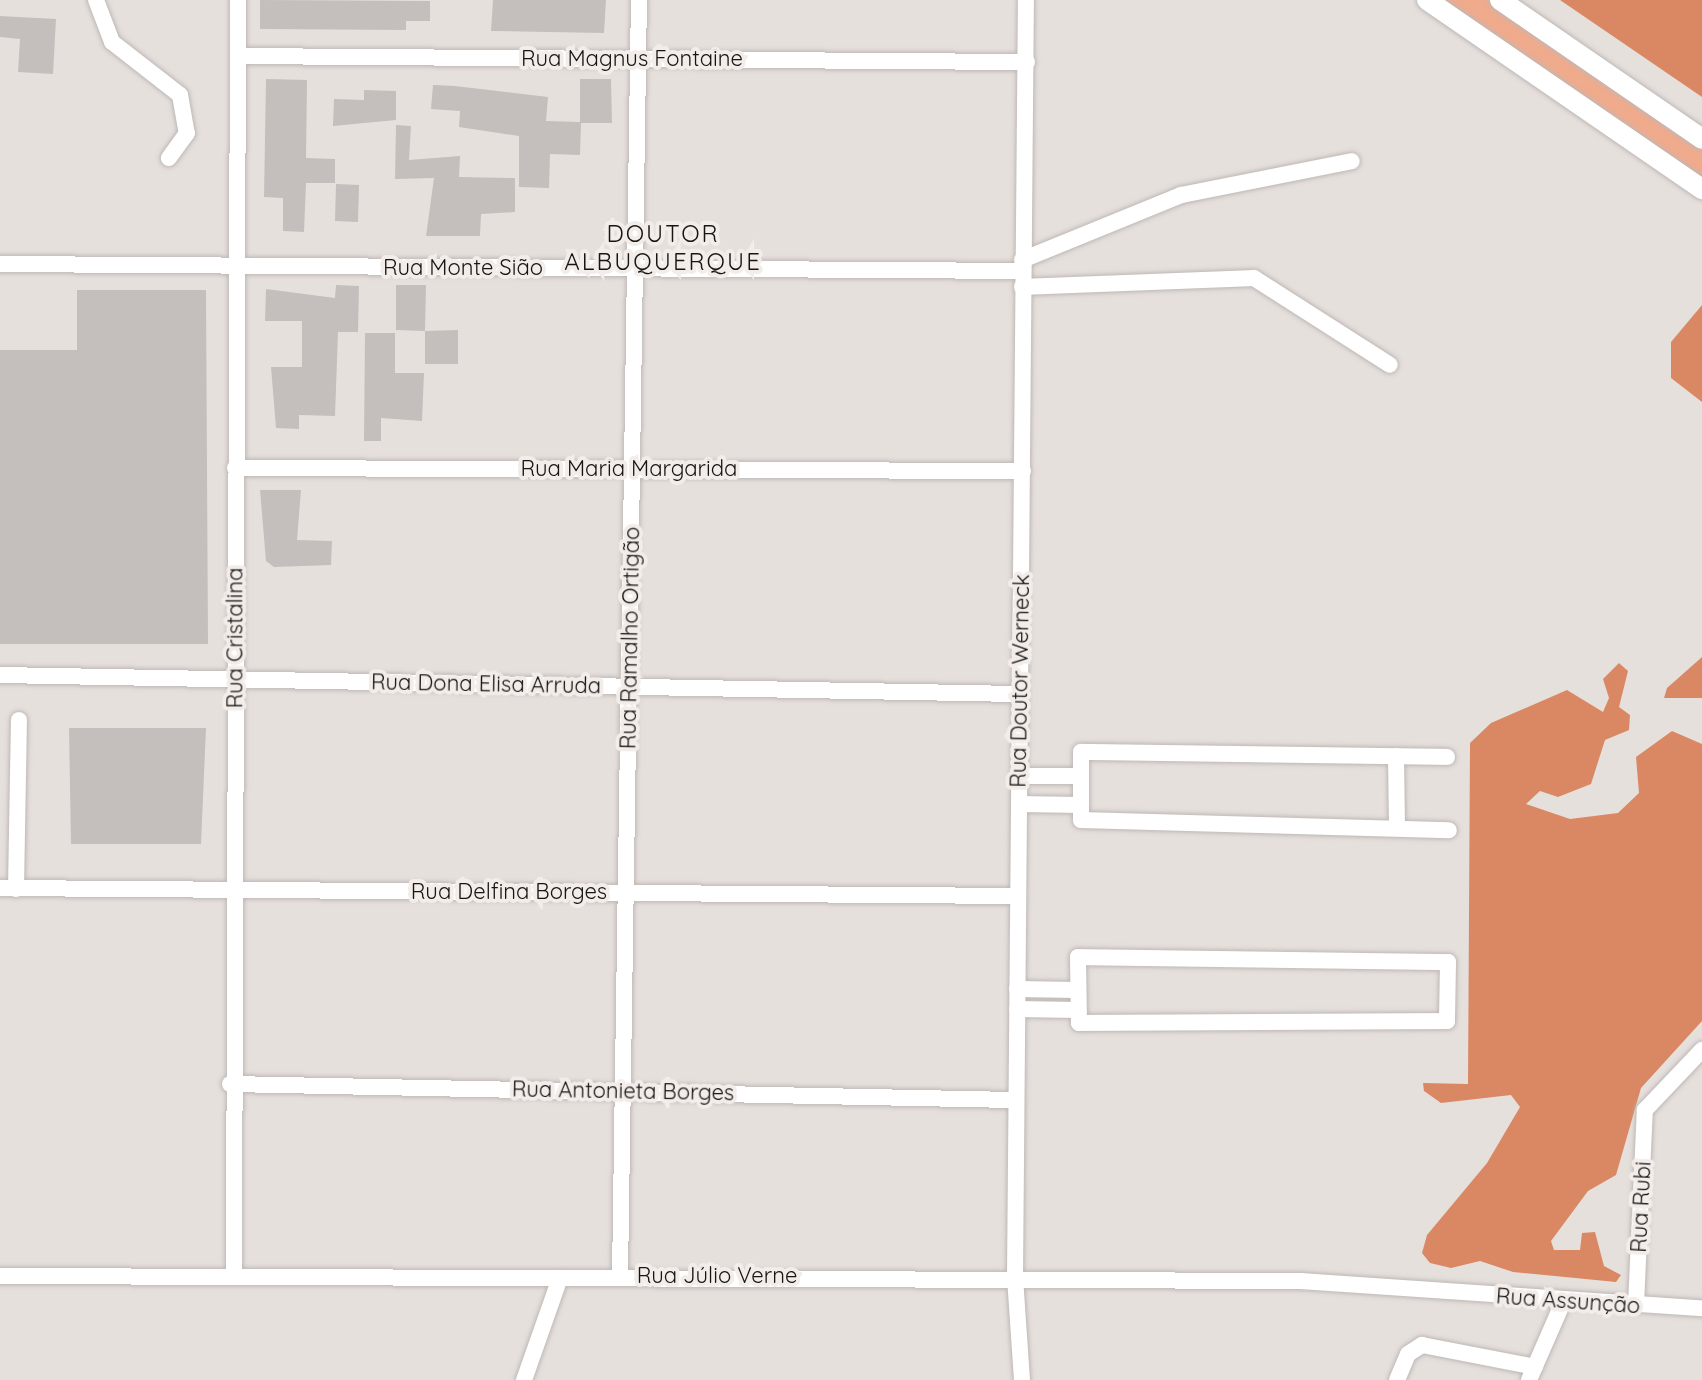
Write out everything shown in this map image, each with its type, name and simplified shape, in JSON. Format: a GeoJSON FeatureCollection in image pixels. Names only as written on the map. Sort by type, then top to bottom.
{"type":"FeatureCollection","features":[{"type":"Feature","properties":{"kind":"main road"},"geometry":{"type":"LineString","coordinates":[[1427,0],[1702,189]]}},
{"type":"Feature","properties":{"kind":"main road"},"geometry":{"type":"LineString","coordinates":[[1500,0],[1702,139]]}},
{"type":"Feature","properties":{"kind":"street"},"geometry":{"type":"LineString","coordinates":[[96,0],[112,42],[180,95],[187,133],[169,158]]}},
{"type":"Feature","properties":{"kind":"street","name":"Rua Cristalina"},"geometry":{"type":"LineString","coordinates":[[234,1275],[230,1084],[238,0]]}},
{"type":"Feature","properties":{"kind":"street","name":"Rua Ramalho Ortigão"},"geometry":{"type":"LineString","coordinates":[[620,1276],[639,0]]}},
{"type":"Feature","properties":{"kind":"street","name":"Rua Doutor Werneck"},"geometry":{"type":"LineString","coordinates":[[1016,1362],[1026,0]]}},
{"type":"Feature","properties":{"kind":"street","name":"Rua Magnus Fontaine"},"geometry":{"type":"LineString","coordinates":[[238,56],[1027,62]]}},
{"type":"Feature","properties":{"kind":"street"},"geometry":{"type":"LineString","coordinates":[[1022,273],[1181,195],[1352,161]]}},
{"type":"Feature","properties":{"kind":"street","name":"Rua Monte Sião"},"geometry":{"type":"LineString","coordinates":[[0,264],[1022,273],[1254,278],[1390,365]]}},
{"type":"Feature","properties":{"kind":"street","name":"Rua Maria Margarida"},"geometry":{"type":"LineString","coordinates":[[235,468],[1023,471]]}},
{"type":"Feature","properties":{"kind":"street","name":"Rua Dona Elisa Arruda"},"geometry":{"type":"LineString","coordinates":[[0,675],[1020,694]]}},
{"type":"Feature","properties":{"kind":"street"},"geometry":{"type":"LineString","coordinates":[[8,888],[19,720]]}},
{"type":"Feature","properties":{"kind":"street"},"geometry":{"type":"LineString","coordinates":[[1447,757],[1081,752],[1081,820],[1397,824],[1449,830]]}},
{"type":"Feature","properties":{"kind":"street"},"geometry":{"type":"LineString","coordinates":[[1396,756],[1397,824]]}},
{"type":"Feature","properties":{"kind":"street"},"geometry":{"type":"LineString","coordinates":[[1018,776],[1080,776]]}},
{"type":"Feature","properties":{"kind":"street"},"geometry":{"type":"LineString","coordinates":[[1019,804],[1081,805]]}},
{"type":"Feature","properties":{"kind":"street","name":"Rua Delfina Borges"},"geometry":{"type":"LineString","coordinates":[[8,888],[1018,896]]}},
{"type":"Feature","properties":{"kind":"street"},"geometry":{"type":"LineString","coordinates":[[1078,957],[1448,962],[1447,1021],[1079,1023],[1078,1010],[1078,957]]}},
{"type":"Feature","properties":{"kind":"street"},"geometry":{"type":"LineString","coordinates":[[1017,989],[1078,990]]}},
{"type":"Feature","properties":{"kind":"street"},"geometry":{"type":"LineString","coordinates":[[1017,1009],[1078,1010]]}},
{"type":"Feature","properties":{"kind":"street","name":"Rua Rubi"},"geometry":{"type":"LineString","coordinates":[[1636,1305],[1645,1110],[1702,1050]]}},
{"type":"Feature","properties":{"kind":"street","name":"Rua Antonieta Borges"},"geometry":{"type":"LineString","coordinates":[[230,1084],[1016,1100]]}},
{"type":"Feature","properties":{"kind":"street","name":"Rua Júlio Verne"},"geometry":{"type":"LineString","coordinates":[[0,1276],[1015,1277],[1301,1281],[1434,1292]]}},
{"type":"Feature","properties":{"kind":"street"},"geometry":{"type":"LineString","coordinates":[[524,1380],[560,1278]]}},
{"type":"Feature","properties":{"kind":"street","name":"Rua Assunção"},"geometry":{"type":"LineString","coordinates":[[1434,1292],[1702,1308]]}},
{"type":"Feature","properties":{"kind":"street"},"geometry":{"type":"LineString","coordinates":[[1397,1380],[1408,1354],[1422,1345],[1532,1374],[1564,1300]]}},
{"type":"Feature","properties":{"kind":"street"},"geometry":{"type":"LineString","coordinates":[[1010,1380],[1016,1362]]}},
{"type":"Feature","properties":{"kind":"street"},"geometry":{"type":"LineString","coordinates":[[1016,1362],[1022,1380]]}},
{"type":"Feature","properties":{"kind":"shaded area"},"geometry":{"type":"Polygon","coordinates":[[[1429,0],[1498,0],[1702,140],[1702,187],[1429,0]]]}},
{"type":"Feature","properties":{"kind":"shaded area"},"geometry":{"type":"Polygon","coordinates":[[[1560,0],[1702,0],[1702,97],[1560,0]]]}},
{"type":"Feature","properties":{"kind":"shaded area"},"geometry":{"type":"Polygon","coordinates":[[[1702,305],[1702,402],[1671,378],[1671,342],[1702,305]]]}},
{"type":"Feature","properties":{"kind":"shaded area"},"geometry":{"type":"Polygon","coordinates":[[[1702,657],[1702,698],[1664,698],[1667,688],[1702,657]]]}},
{"type":"Feature","properties":{"kind":"shaded area"},"geometry":{"type":"Polygon","coordinates":[[[1619,663],[1628,671],[1619,707],[1630,715],[1629,730],[1605,740],[1591,784],[1558,797],[1540,791],[1526,804],[1570,819],[1618,813],[1639,793],[1636,757],[1672,731],[1702,744],[1702,1021],[1641,1088],[1616,1175],[1588,1191],[1551,1241],[1554,1250],[1580,1250],[1582,1233],[1595,1232],[1604,1266],[1621,1275],[1616,1282],[1513,1272],[1480,1261],[1451,1268],[1430,1263],[1422,1253],[1427,1235],[1487,1163],[1520,1107],[1511,1095],[1441,1103],[1424,1091],[1423,1083],[1468,1084],[1470,743],[1491,723],[1567,690],[1603,712],[1609,698],[1603,679],[1619,663]]]}},
{"type":"Feature","properties":{"kind":"building"},"geometry":{"type":"Polygon","coordinates":[[[260,0],[430,1],[430,21],[406,21],[406,30],[260,29],[260,0]]]}},
{"type":"Feature","properties":{"kind":"building"},"geometry":{"type":"Polygon","coordinates":[[[493,0],[606,0],[604,33],[491,31],[493,0]]]}},
{"type":"Feature","properties":{"kind":"building"},"geometry":{"type":"Polygon","coordinates":[[[0,16],[56,19],[53,74],[18,72],[20,39],[0,37],[0,16]]]}},
{"type":"Feature","properties":{"kind":"building"},"geometry":{"type":"Polygon","coordinates":[[[266,79],[307,80],[306,158],[335,159],[335,183],[306,183],[304,232],[283,231],[283,198],[264,197],[266,79]]]}},
{"type":"Feature","properties":{"kind":"building"},"geometry":{"type":"Polygon","coordinates":[[[580,79],[611,79],[612,123],[581,123],[580,155],[550,154],[549,188],[519,187],[519,136],[459,127],[460,111],[431,109],[433,85],[455,86],[548,97],[546,121],[580,122],[580,79]]]}},
{"type":"Feature","properties":{"kind":"building"},"geometry":{"type":"Polygon","coordinates":[[[364,90],[396,91],[396,120],[333,126],[334,99],[364,100],[364,90]]]}},
{"type":"Feature","properties":{"kind":"building"},"geometry":{"type":"Polygon","coordinates":[[[396,125],[411,126],[409,160],[460,156],[459,177],[515,178],[515,212],[481,214],[480,236],[426,236],[434,178],[395,179],[396,125]]]}},
{"type":"Feature","properties":{"kind":"building"},"geometry":{"type":"Polygon","coordinates":[[[336,184],[359,185],[358,222],[335,221],[336,184]]]}},
{"type":"Feature","properties":{"kind":"building"},"geometry":{"type":"Polygon","coordinates":[[[336,285],[359,286],[358,332],[338,332],[335,416],[299,415],[299,429],[276,428],[271,367],[302,367],[302,321],[265,321],[266,289],[335,298],[336,285]]]}},
{"type":"Feature","properties":{"kind":"building"},"geometry":{"type":"Polygon","coordinates":[[[396,285],[426,285],[425,331],[396,330],[396,285]]]}},
{"type":"Feature","properties":{"kind":"building"},"geometry":{"type":"Polygon","coordinates":[[[77,290],[206,290],[208,644],[0,644],[0,350],[77,350],[77,290]]]}},
{"type":"Feature","properties":{"kind":"building"},"geometry":{"type":"Polygon","coordinates":[[[458,330],[458,364],[425,364],[425,331],[458,330]]]}},
{"type":"Feature","properties":{"kind":"building"},"geometry":{"type":"Polygon","coordinates":[[[365,333],[395,333],[395,373],[424,373],[422,421],[381,418],[381,441],[364,441],[365,333]]]}},
{"type":"Feature","properties":{"kind":"building"},"geometry":{"type":"Polygon","coordinates":[[[260,490],[301,490],[297,540],[332,541],[331,565],[274,567],[266,561],[260,490]]]}},
{"type":"Feature","properties":{"kind":"building"},"geometry":{"type":"Polygon","coordinates":[[[69,728],[206,728],[201,844],[71,844],[69,728]]]}},
{"type":"Feature","properties":{"kind":"district","name":"DOUTOR ALBUQUERQUE"},"geometry":{"type":"Point","coordinates":[663,248]}}]}
